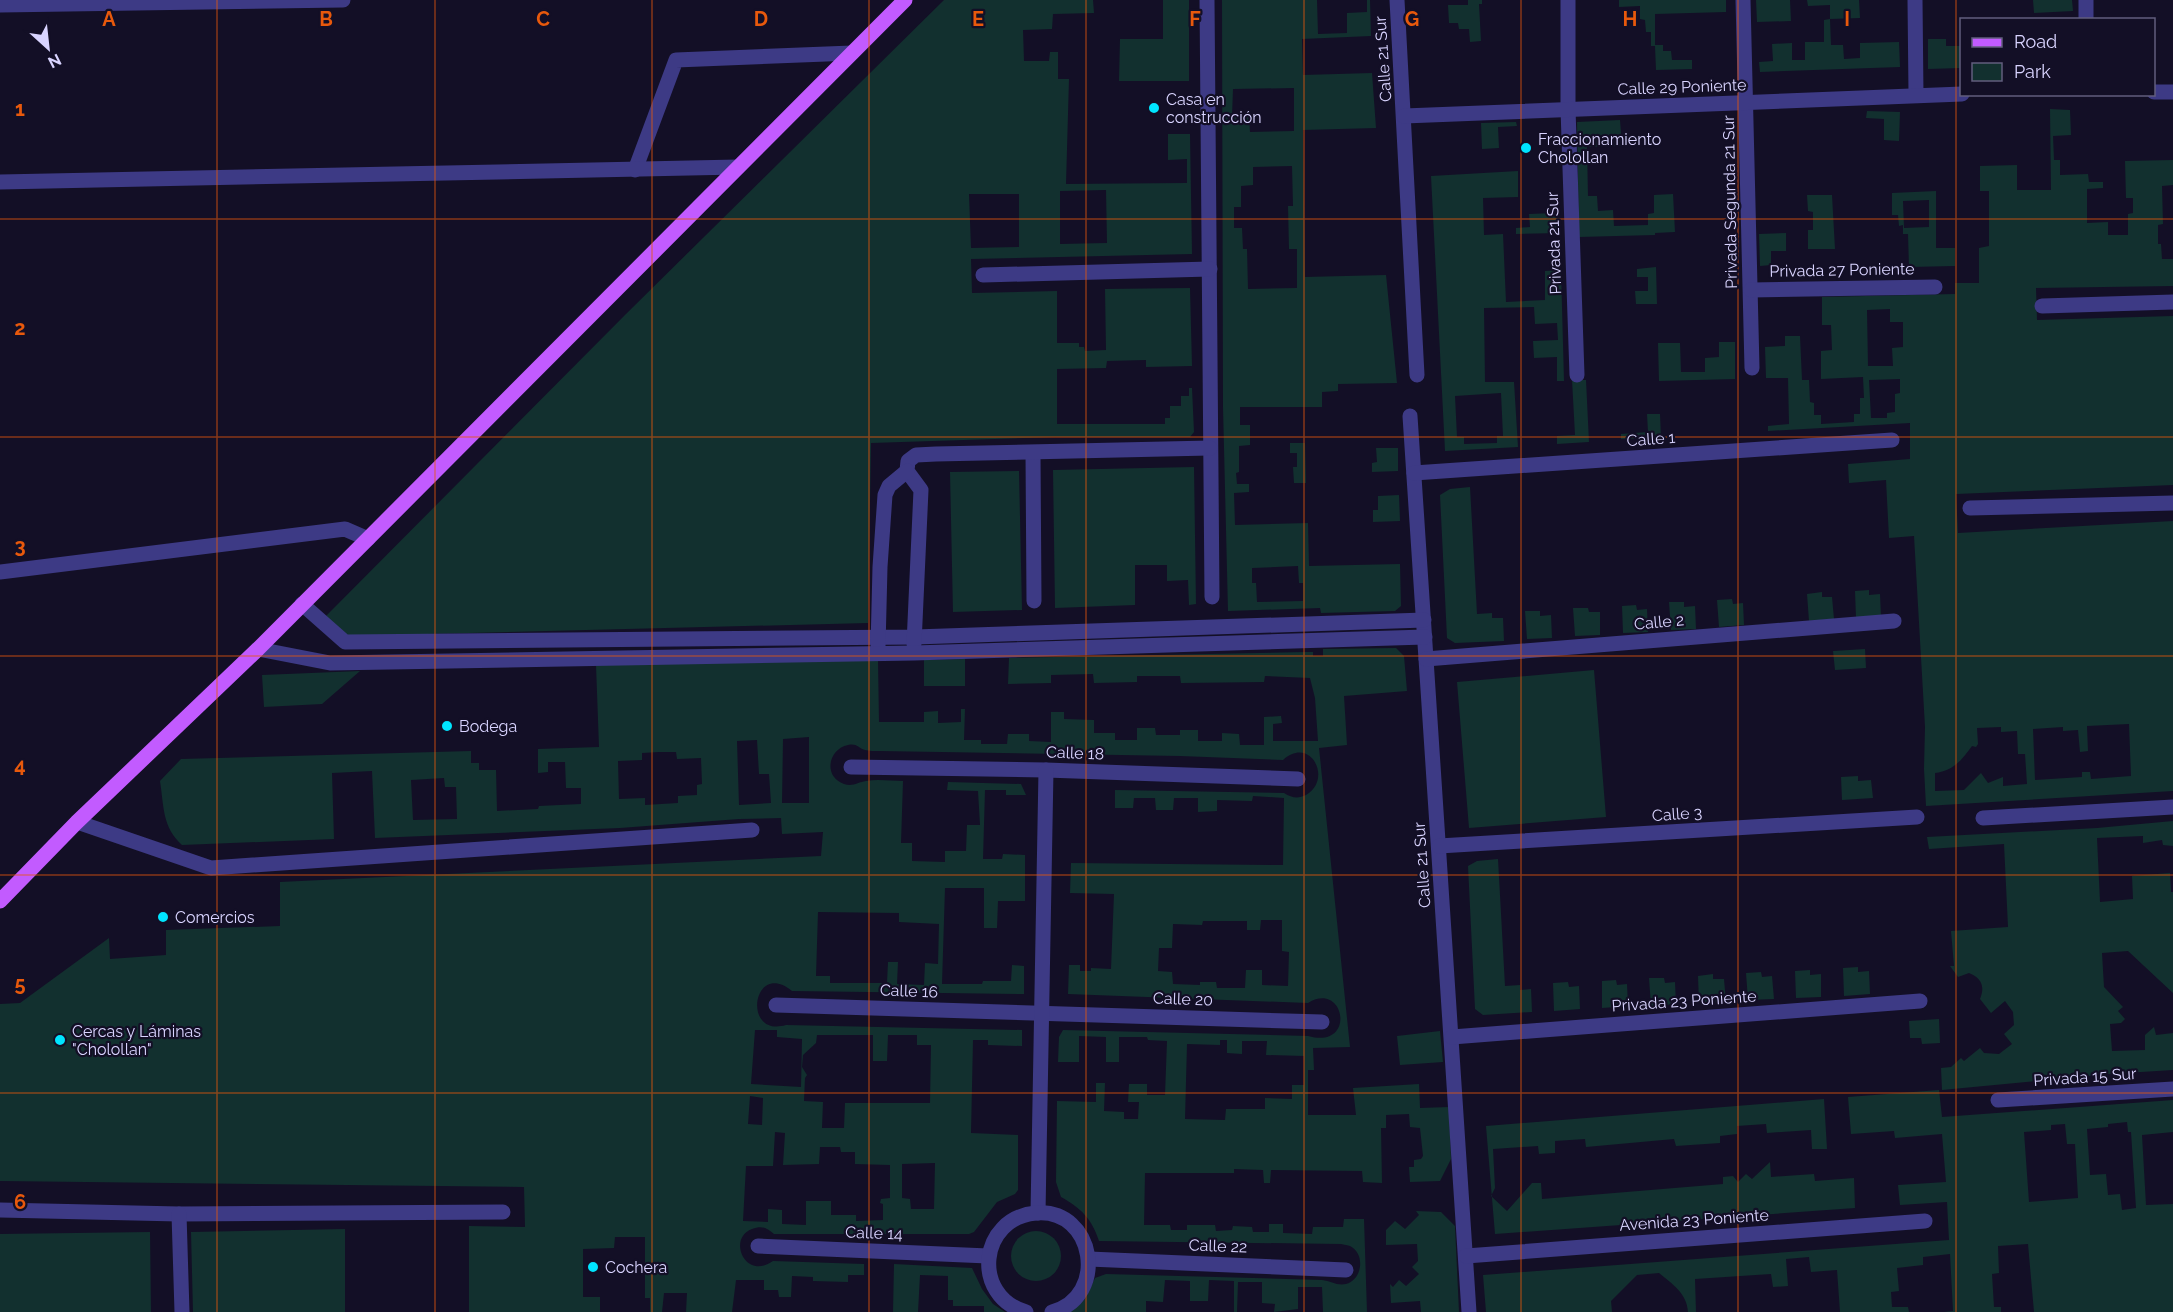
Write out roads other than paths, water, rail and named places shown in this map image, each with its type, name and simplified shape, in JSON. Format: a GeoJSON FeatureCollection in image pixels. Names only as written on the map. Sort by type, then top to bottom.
{"type":"FeatureCollection","features":[{"type":"Feature","properties":{"kind":"main road"},"geometry":{"type":"LineString","coordinates":[[0,901],[77,822],[258,649],[905,0]]}},
{"type":"Feature","properties":{"kind":"street"},"geometry":{"type":"LineString","coordinates":[[0,5],[343,0]]}},
{"type":"Feature","properties":{"kind":"street"},"geometry":{"type":"LineString","coordinates":[[1207,0],[1212,597]]}},
{"type":"Feature","properties":{"kind":"street","name":"Calle 21 Sur"},"geometry":{"type":"LineString","coordinates":[[1397,0],[1416,375]]}},
{"type":"Feature","properties":{"kind":"street","name":"Privada 21 Sur"},"geometry":{"type":"LineString","coordinates":[[1568,0],[1568,109],[1577,375]]}},
{"type":"Feature","properties":{"kind":"street","name":"Privada Segunda 21 Sur"},"geometry":{"type":"LineString","coordinates":[[1743,0],[1752,368]]}},
{"type":"Feature","properties":{"kind":"street"},"geometry":{"type":"LineString","coordinates":[[1915,0],[1916,94]]}},
{"type":"Feature","properties":{"kind":"street"},"geometry":{"type":"LineString","coordinates":[[2086,0],[2086,18]]}},
{"type":"Feature","properties":{"kind":"street"},"geometry":{"type":"LineString","coordinates":[[635,170],[676,60],[852,53]]}},
{"type":"Feature","properties":{"kind":"street"},"geometry":{"type":"LineString","coordinates":[[2155,92],[2173,92]]}},
{"type":"Feature","properties":{"kind":"street","name":"Calle 29 Poniente"},"geometry":{"type":"LineString","coordinates":[[1404,116],[1960,94]]}},
{"type":"Feature","properties":{"kind":"street"},"geometry":{"type":"LineString","coordinates":[[0,182],[738,167]]}},
{"type":"Feature","properties":{"kind":"street"},"geometry":{"type":"LineString","coordinates":[[983,275],[1210,270]]}},
{"type":"Feature","properties":{"kind":"street","name":"Privada 27 Poniente"},"geometry":{"type":"LineString","coordinates":[[1750,290],[1935,287]]}},
{"type":"Feature","properties":{"kind":"street"},"geometry":{"type":"LineString","coordinates":[[2042,306],[2173,302]]}},
{"type":"Feature","properties":{"kind":"street","name":"Calle 21 Sur"},"geometry":{"type":"LineString","coordinates":[[1410,416],[1469,1312]]}},
{"type":"Feature","properties":{"kind":"street","name":"Calle 1"},"geometry":{"type":"LineString","coordinates":[[1414,473],[1892,441]]}},
{"type":"Feature","properties":{"kind":"street"},"geometry":{"type":"LineString","coordinates":[[914,653],[921,490],[907,471],[908,461],[916,455],[1210,448]]}},
{"type":"Feature","properties":{"kind":"street"},"geometry":{"type":"LineString","coordinates":[[1033,453],[1034,601]]}},
{"type":"Feature","properties":{"kind":"street"},"geometry":{"type":"LineString","coordinates":[[878,654],[880,567],[885,495],[889,486],[907,471]]}},
{"type":"Feature","properties":{"kind":"street"},"geometry":{"type":"LineString","coordinates":[[1970,508],[2173,503]]}},
{"type":"Feature","properties":{"kind":"street"},"geometry":{"type":"LineString","coordinates":[[0,572],[345,529],[368,539]]}},
{"type":"Feature","properties":{"kind":"street"},"geometry":{"type":"LineString","coordinates":[[302,604],[345,642],[879,637],[1424,620]]}},
{"type":"Feature","properties":{"kind":"street","name":"Calle 2"},"geometry":{"type":"LineString","coordinates":[[1426,659],[1894,621]]}},
{"type":"Feature","properties":{"kind":"street"},"geometry":{"type":"LineString","coordinates":[[258,649],[330,663],[878,654],[1425,637]]}},
{"type":"Feature","properties":{"kind":"street","name":"Calle 18"},"geometry":{"type":"LineString","coordinates":[[851,767],[1298,778]]}},
{"type":"Feature","properties":{"kind":"street"},"geometry":{"type":"LineString","coordinates":[[1038,1213],[1046,770]]}},
{"type":"Feature","properties":{"kind":"street"},"geometry":{"type":"LineString","coordinates":[[1983,818],[2173,807]]}},
{"type":"Feature","properties":{"kind":"street","name":"Calle 3"},"geometry":{"type":"LineString","coordinates":[[1439,846],[1917,817]]}},
{"type":"Feature","properties":{"kind":"street"},"geometry":{"type":"LineString","coordinates":[[77,822],[212,868],[752,830]]}},
{"type":"Feature","properties":{"kind":"street","name":"Privada 23 Poniente"},"geometry":{"type":"LineString","coordinates":[[1452,1036],[1920,1001]]}},
{"type":"Feature","properties":{"kind":"street","name":"Calle 16"},"geometry":{"type":"LineString","coordinates":[[776,1005],[1042,1013]]}},
{"type":"Feature","properties":{"kind":"street","name":"Calle 20"},"geometry":{"type":"LineString","coordinates":[[1042,1013],[1322,1022]]}},
{"type":"Feature","properties":{"kind":"street","name":"Privada 15 Sur"},"geometry":{"type":"LineString","coordinates":[[1998,1100],[2173,1089]]}},
{"type":"Feature","properties":{"kind":"street"},"geometry":{"type":"LineString","coordinates":[[0,1210],[179,1214],[502,1212]]}},
{"type":"Feature","properties":{"kind":"street"},"geometry":{"type":"LineString","coordinates":[[1021,1311],[1005,1301],[994,1288],[989,1273],[988,1256],[992,1243],[1006,1226],[1024,1215],[1038,1213],[1053,1215],[1078,1231],[1089,1258],[1088,1275],[1081,1291],[1070,1303],[1054,1312]]}},
{"type":"Feature","properties":{"kind":"street"},"geometry":{"type":"LineString","coordinates":[[179,1214],[182,1312]]}},
{"type":"Feature","properties":{"kind":"street","name":"Avenida 23 Poniente"},"geometry":{"type":"LineString","coordinates":[[1466,1256],[1925,1221]]}},
{"type":"Feature","properties":{"kind":"street","name":"Calle 14"},"geometry":{"type":"LineString","coordinates":[[758,1246],[988,1256]]}},
{"type":"Feature","properties":{"kind":"street","name":"Calle 22"},"geometry":{"type":"LineString","coordinates":[[1089,1258],[1346,1270]]}},
{"type":"Feature","properties":{"kind":"place","name":"Casa en construcción"},"geometry":{"type":"Point","coordinates":[1154,108]}},
{"type":"Feature","properties":{"kind":"place","name":"Fraccionamiento Cholollan"},"geometry":{"type":"Point","coordinates":[1526,148]}},
{"type":"Feature","properties":{"kind":"place","name":"Bodega"},"geometry":{"type":"Point","coordinates":[447,726]}},
{"type":"Feature","properties":{"kind":"place","name":"Comercios"},"geometry":{"type":"Point","coordinates":[163,917]}},
{"type":"Feature","properties":{"kind":"place","name":"Cercas y Láminas \"Cholollan\""},"geometry":{"type":"Point","coordinates":[60,1040]}},
{"type":"Feature","properties":{"kind":"place","name":"Cochera"},"geometry":{"type":"Point","coordinates":[593,1267]}}]}
